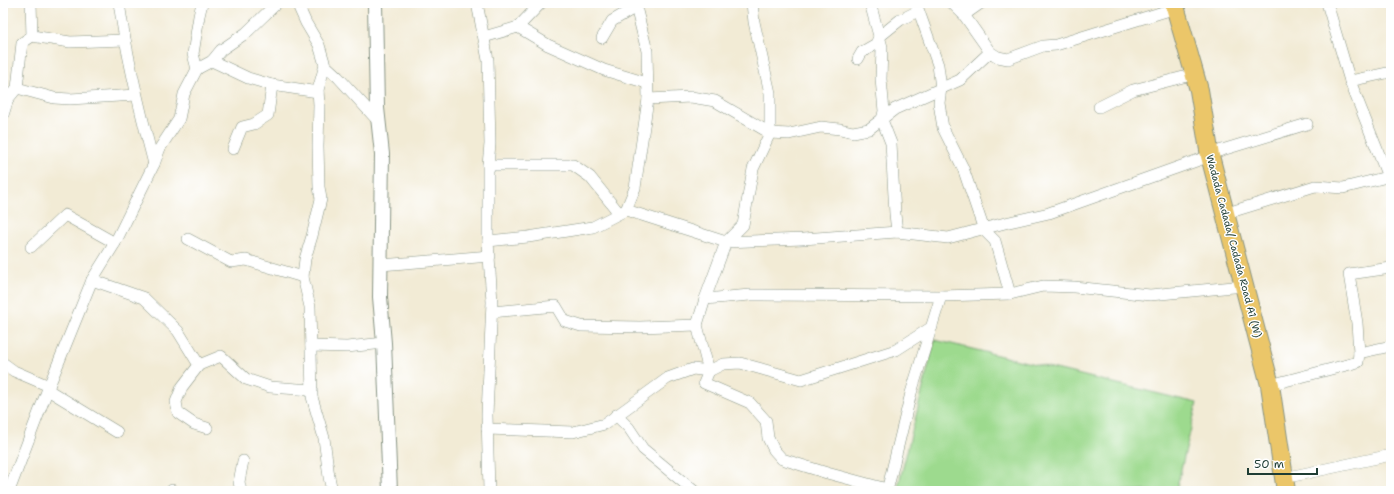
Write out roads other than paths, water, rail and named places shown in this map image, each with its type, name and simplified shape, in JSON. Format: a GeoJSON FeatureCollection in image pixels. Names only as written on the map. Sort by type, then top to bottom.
{"type":"FeatureCollection","features":[{"type":"Feature","properties":{"kind":"main road","name":"Wadada Cadada/ Cadada Road A1 (W)"},"geometry":{"type":"LineString","coordinates":[[1175,6],[1199,90],[1209,155],[1270,385],[1285,485]]}},
{"type":"Feature","properties":{"kind":"street"},"geometry":{"type":"LineString","coordinates":[[31,3],[32,36]]}},
{"type":"Feature","properties":{"kind":"street"},"geometry":{"type":"LineString","coordinates":[[119,3],[136,95],[154,164]]}},
{"type":"Feature","properties":{"kind":"street"},"geometry":{"type":"LineString","coordinates":[[197,69],[193,54],[202,3]]}},
{"type":"Feature","properties":{"kind":"street"},"geometry":{"type":"LineString","coordinates":[[9,491],[48,388],[92,280],[115,244],[154,164],[160,148],[179,119],[184,94],[197,69],[212,61],[221,50],[246,33],[276,3]]}},
{"type":"Feature","properties":{"kind":"street"},"geometry":{"type":"LineString","coordinates":[[297,3],[306,23],[319,45],[325,65],[379,122]]}},
{"type":"Feature","properties":{"kind":"street"},"geometry":{"type":"LineString","coordinates":[[376,3],[379,122],[382,154],[380,297],[384,343],[390,491]]}},
{"type":"Feature","properties":{"kind":"street"},"geometry":{"type":"LineString","coordinates":[[477,3],[488,60],[490,144],[488,165],[488,241],[492,312],[486,415],[489,491]]}},
{"type":"Feature","properties":{"kind":"street"},"geometry":{"type":"LineString","coordinates":[[484,37],[518,27],[541,3]]}},
{"type":"Feature","properties":{"kind":"street"},"geometry":{"type":"LineString","coordinates":[[752,3],[754,22],[770,93],[770,132],[753,169],[743,225],[726,242],[705,299],[697,326],[709,371],[704,383],[750,403],[766,421],[768,438],[774,450],[782,459],[887,490],[911,393],[942,296]]}},
{"type":"Feature","properties":{"kind":"street"},"geometry":{"type":"LineString","coordinates":[[870,3],[882,47],[881,79],[884,111],[882,120],[891,143],[895,214],[898,232]]}},
{"type":"Feature","properties":{"kind":"street"},"geometry":{"type":"LineString","coordinates":[[952,3],[964,15],[990,52],[998,57],[1008,59],[1043,46],[1056,45],[1175,6]]}},
{"type":"Feature","properties":{"kind":"street"},"geometry":{"type":"LineString","coordinates":[[964,15],[981,3]]}},
{"type":"Feature","properties":{"kind":"street"},"geometry":{"type":"LineString","coordinates":[[1224,214],[1315,186],[1343,188],[1389,176],[1350,81],[1327,3]]}},
{"type":"Feature","properties":{"kind":"street"},"geometry":{"type":"LineString","coordinates":[[488,241],[528,237],[593,227],[622,212],[635,188],[648,100],[647,51],[635,5],[612,21],[602,38]]}},
{"type":"Feature","properties":{"kind":"street"},"geometry":{"type":"LineString","coordinates":[[858,59],[862,52],[876,44],[879,37],[917,7],[938,65],[941,88],[939,103],[943,128],[963,168],[984,230],[995,241],[1010,294]]}},
{"type":"Feature","properties":{"kind":"street"},"geometry":{"type":"LineString","coordinates":[[518,27],[548,45],[604,70],[647,83]]}},
{"type":"Feature","properties":{"kind":"street"},"geometry":{"type":"LineString","coordinates":[[3,114],[6,98],[17,88],[22,44],[32,36],[70,42],[125,40]]}},
{"type":"Feature","properties":{"kind":"street"},"geometry":{"type":"LineString","coordinates":[[648,100],[691,97],[715,101],[770,132],[789,134],[821,127],[854,132],[869,129],[894,109],[960,80],[990,52]]}},
{"type":"Feature","properties":{"kind":"street"},"geometry":{"type":"LineString","coordinates":[[212,61],[248,78],[272,85],[318,92]]}},
{"type":"Feature","properties":{"kind":"street"},"geometry":{"type":"LineString","coordinates":[[325,65],[318,92],[318,167],[321,199],[305,259],[303,278],[310,307],[312,397],[324,438],[332,491]]}},
{"type":"Feature","properties":{"kind":"street"},"geometry":{"type":"LineString","coordinates":[[1350,81],[1391,72]]}},
{"type":"Feature","properties":{"kind":"street"},"geometry":{"type":"LineString","coordinates":[[1099,107],[1133,90],[1195,74]]}},
{"type":"Feature","properties":{"kind":"street"},"geometry":{"type":"LineString","coordinates":[[233,149],[242,127],[254,124],[268,115],[272,85]]}},
{"type":"Feature","properties":{"kind":"street"},"geometry":{"type":"LineString","coordinates":[[17,88],[54,98],[65,99],[136,95]]}},
{"type":"Feature","properties":{"kind":"street"},"geometry":{"type":"LineString","coordinates":[[488,165],[573,165],[590,177],[622,212],[726,242],[803,240],[898,232],[948,238],[984,230],[1005,223],[1049,214],[1209,155],[1307,124]]}},
{"type":"Feature","properties":{"kind":"street"},"geometry":{"type":"LineString","coordinates":[[31,247],[65,215],[115,244]]}},
{"type":"Feature","properties":{"kind":"street"},"geometry":{"type":"LineString","coordinates":[[188,239],[231,262],[246,260],[303,278]]}},
{"type":"Feature","properties":{"kind":"street"},"geometry":{"type":"LineString","coordinates":[[380,265],[490,256]]}},
{"type":"Feature","properties":{"kind":"street"},"geometry":{"type":"LineString","coordinates":[[1270,385],[1358,362],[1359,353],[1357,323],[1348,274],[1391,268]]}},
{"type":"Feature","properties":{"kind":"street"},"geometry":{"type":"LineString","coordinates":[[92,280],[144,298],[178,331],[199,365]]}},
{"type":"Feature","properties":{"kind":"street"},"geometry":{"type":"LineString","coordinates":[[705,299],[750,295],[942,296],[1010,294],[1043,286],[1074,287],[1150,295],[1244,286]]}},
{"type":"Feature","properties":{"kind":"street"},"geometry":{"type":"LineString","coordinates":[[492,312],[556,306],[564,321],[581,326],[697,326]]}},
{"type":"Feature","properties":{"kind":"street"},"geometry":{"type":"LineString","coordinates":[[487,429],[573,432],[605,424],[668,378],[693,369],[709,371],[723,364],[740,363],[801,380],[896,350],[932,327]]}},
{"type":"Feature","properties":{"kind":"street"},"geometry":{"type":"LineString","coordinates":[[311,346],[347,347],[384,343]]}},
{"type":"Feature","properties":{"kind":"street"},"geometry":{"type":"LineString","coordinates":[[1359,353],[1391,346]]}},
{"type":"Feature","properties":{"kind":"street"},"geometry":{"type":"LineString","coordinates":[[207,428],[194,424],[178,413],[176,402],[182,387],[199,365],[221,356],[246,379],[270,387],[312,390]]}},
{"type":"Feature","properties":{"kind":"street"},"geometry":{"type":"LineString","coordinates":[[3,363],[14,371],[48,388],[116,432]]}},
{"type":"Feature","properties":{"kind":"street"},"geometry":{"type":"LineString","coordinates":[[616,415],[629,428],[643,450],[694,491]]}},
{"type":"Feature","properties":{"kind":"street"},"geometry":{"type":"LineString","coordinates":[[1285,485],[1391,455]]}},
{"type":"Feature","properties":{"kind":"street"},"geometry":{"type":"LineString","coordinates":[[241,491],[239,482],[243,461]]}}]}
